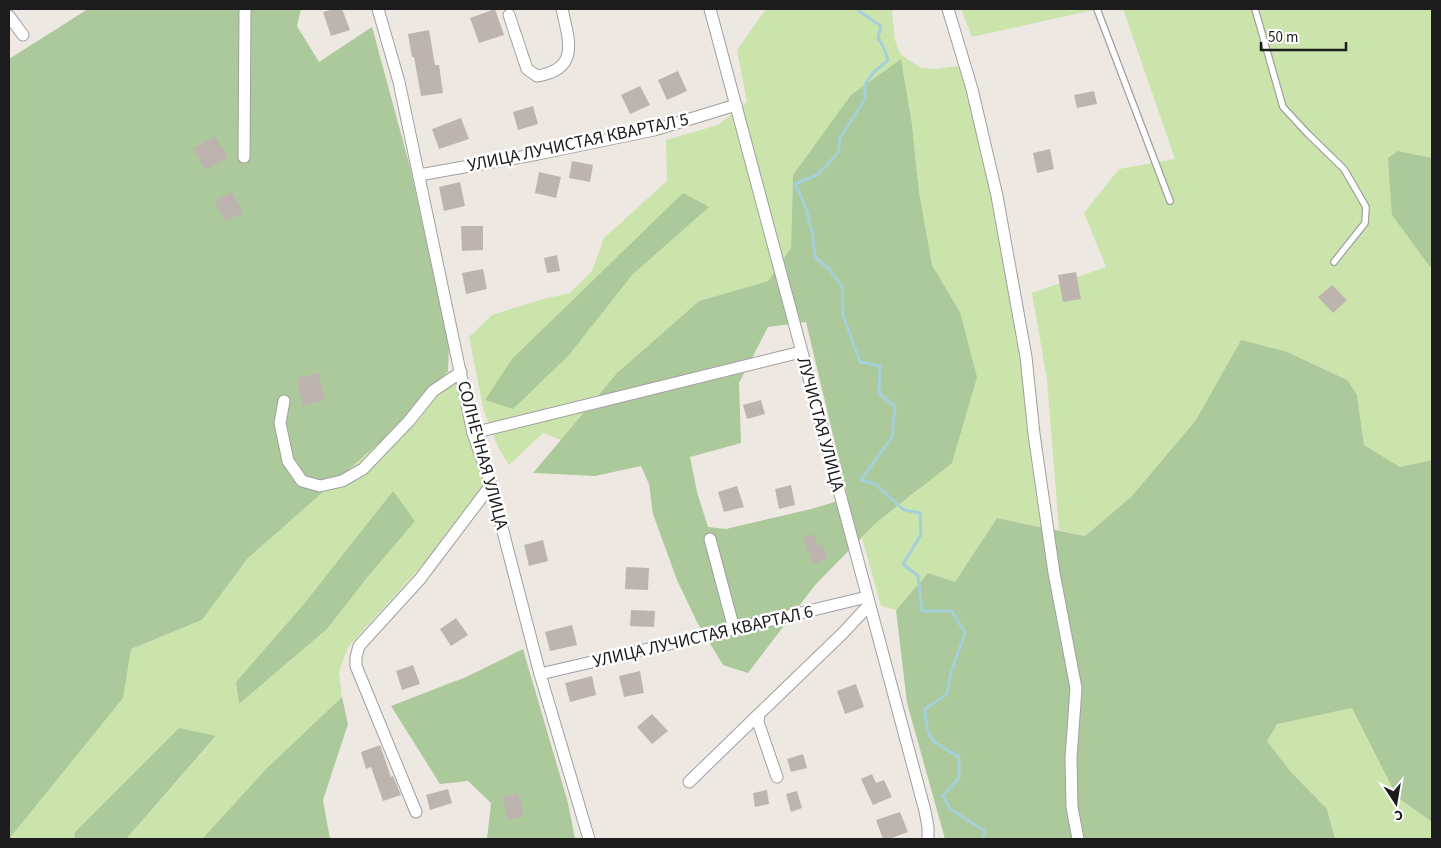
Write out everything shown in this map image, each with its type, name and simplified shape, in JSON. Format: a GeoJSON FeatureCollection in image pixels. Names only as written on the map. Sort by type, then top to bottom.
{"type":"FeatureCollection","features":[{"type":"Feature","properties":{"kind":"street"},"geometry":{"type":"LineString","coordinates":[[244,157],[245,9]]}},
{"type":"Feature","properties":{"kind":"street","name":"СОЛНЕЧНАЯ УЛИЦА"},"geometry":{"type":"LineString","coordinates":[[378,9],[399,82],[473,433],[491,485],[540,674],[589,839]]}},
{"type":"Feature","properties":{"kind":"street"},"geometry":{"type":"LineString","coordinates":[[509,15],[527,69],[537,76],[549,74],[562,66],[568,54],[569,42],[562,9]]}},
{"type":"Feature","properties":{"kind":"street","name":"ЛУЧИСТАЯ УЛИЦА"},"geometry":{"type":"LineString","coordinates":[[710,9],[925,811],[928,839]]}},
{"type":"Feature","properties":{"kind":"street"},"geometry":{"type":"LineString","coordinates":[[948,9],[972,89],[997,196],[1026,357],[1034,434],[1054,573],[1076,688],[1071,758],[1072,807],[1078,839]]}},
{"type":"Feature","properties":{"kind":"street"},"geometry":{"type":"LineString","coordinates":[[9,16],[22,35]]}},
{"type":"Feature","properties":{"kind":"street","name":"УЛИЦА ЛУЧИСТАЯ КВАРТАЛ 5"},"geometry":{"type":"LineString","coordinates":[[419,175],[538,154],[654,130],[736,105]]}},
{"type":"Feature","properties":{"kind":"street"},"geometry":{"type":"LineString","coordinates":[[473,433],[801,352]]}},
{"type":"Feature","properties":{"kind":"street"},"geometry":{"type":"LineString","coordinates":[[284,401],[280,423],[288,461],[302,481],[320,486],[342,481],[363,469],[409,421],[433,391],[461,372]]}},
{"type":"Feature","properties":{"kind":"street"},"geometry":{"type":"LineString","coordinates":[[416,812],[356,666],[356,657],[359,646],[420,579],[491,485]]}},
{"type":"Feature","properties":{"kind":"street"},"geometry":{"type":"LineString","coordinates":[[710,539],[734,630]]}},
{"type":"Feature","properties":{"kind":"street"},"geometry":{"type":"LineString","coordinates":[[689,782],[843,633],[868,601]]}},
{"type":"Feature","properties":{"kind":"street","name":"УЛИЦА ЛУЧИСТАЯ КВАРТАЛ 6"},"geometry":{"type":"LineString","coordinates":[[540,674],[868,601]]}},
{"type":"Feature","properties":{"kind":"street"},"geometry":{"type":"LineString","coordinates":[[759,714],[758,722],[777,777]]}},
{"type":"Feature","properties":{"kind":"lane"},"geometry":{"type":"LineString","coordinates":[[1097,9],[1170,201]]}},
{"type":"Feature","properties":{"kind":"lane"},"geometry":{"type":"LineString","coordinates":[[1255,9],[1283,107],[1344,169],[1366,208],[1364,223],[1334,262]]}},
{"type":"Feature","properties":{"kind":"green space"},"geometry":{"type":"Polygon","coordinates":[[[88,9],[301,9],[297,26],[319,62],[372,27],[410,167],[449,345],[448,371],[380,442],[248,558],[202,620],[131,649],[123,698],[9,839],[9,59],[88,9]]]}},
{"type":"Feature","properties":{"kind":"green space"},"geometry":{"type":"Polygon","coordinates":[[[766,9],[894,9],[892,12],[895,40],[900,54],[921,68],[935,69],[960,66],[969,93],[990,188],[1021,357],[1042,527],[997,518],[955,582],[928,573],[896,610],[881,606],[862,538],[876,523],[920,489],[960,312],[932,265],[919,192],[912,124],[901,59],[793,175],[791,248],[768,281],[699,301],[617,373],[561,440],[543,433],[509,465],[499,449],[484,412],[469,337],[492,315],[543,299],[570,293],[592,271],[604,238],[667,181],[666,140],[718,125],[747,102],[737,50],[766,9]]]}},
{"type":"Feature","properties":{"kind":"green space"},"geometry":{"type":"Polygon","coordinates":[[[961,9],[1098,9],[972,37],[961,9]]]}},
{"type":"Feature","properties":{"kind":"green space"},"geometry":{"type":"Polygon","coordinates":[[[1123,9],[1432,9],[1432,158],[1398,151],[1430,268],[1432,268],[1432,460],[1400,467],[1364,445],[1357,395],[1241,340],[1196,420],[1131,497],[1085,536],[1059,530],[1047,380],[1032,293],[1106,267],[1084,213],[1119,169],[1175,159],[1123,9]]]}},
{"type":"Feature","properties":{"kind":"green space"},"geometry":{"type":"Polygon","coordinates":[[[901,59],[912,124],[919,192],[932,265],[960,312],[977,377],[952,463],[876,523],[815,585],[748,673],[723,665],[697,622],[677,580],[653,514],[649,484],[641,466],[595,476],[533,473],[617,373],[699,301],[768,281],[791,248],[793,175],[851,95],[901,59]],[[806,322],[768,327],[739,383],[741,443],[690,457],[697,492],[708,527],[726,529],[811,509],[848,498],[806,322]]]}},
{"type":"Feature","properties":{"kind":"green space"},"geometry":{"type":"Polygon","coordinates":[[[1398,151],[1432,158],[1432,268],[1392,215],[1388,158],[1398,151]]]}},
{"type":"Feature","properties":{"kind":"green space"},"geometry":{"type":"Polygon","coordinates":[[[683,193],[709,207],[632,275],[569,355],[513,409],[485,400],[512,359],[683,193]]]}},
{"type":"Feature","properties":{"kind":"green space"},"geometry":{"type":"Polygon","coordinates":[[[1241,340],[1287,352],[1347,380],[1357,395],[1364,445],[1400,467],[1432,460],[1432,822],[1397,797],[1352,708],[1277,724],[1267,741],[1291,772],[1327,809],[1335,839],[945,839],[907,703],[896,610],[928,573],[955,582],[997,518],[1085,536],[1131,497],[1196,420],[1241,340]]]}},
{"type":"Feature","properties":{"kind":"green space"},"geometry":{"type":"Polygon","coordinates":[[[448,371],[459,379],[485,486],[428,559],[348,647],[339,672],[342,697],[266,769],[202,839],[126,839],[216,737],[179,728],[75,832],[74,839],[9,839],[122,698],[131,649],[202,620],[248,558],[380,442],[448,371]],[[393,491],[303,605],[236,682],[239,704],[327,629],[370,574],[393,491]]]}},
{"type":"Feature","properties":{"kind":"green space"},"geometry":{"type":"Polygon","coordinates":[[[393,491],[415,521],[327,629],[239,704],[236,682],[303,605],[393,491]]]}},
{"type":"Feature","properties":{"kind":"green space"},"geometry":{"type":"Polygon","coordinates":[[[523,649],[568,803],[575,839],[487,839],[491,803],[468,781],[440,784],[391,706],[466,677],[523,649]]]}},
{"type":"Feature","properties":{"kind":"green space"},"geometry":{"type":"Polygon","coordinates":[[[342,697],[348,724],[323,800],[330,839],[202,839],[266,769],[342,697]]]}},
{"type":"Feature","properties":{"kind":"green space"},"geometry":{"type":"Polygon","coordinates":[[[1352,708],[1397,797],[1432,822],[1432,839],[1335,839],[1327,809],[1291,772],[1267,741],[1276,724],[1352,708]]]}},
{"type":"Feature","properties":{"kind":"green space"},"geometry":{"type":"Polygon","coordinates":[[[179,728],[216,736],[126,839],[74,839],[75,832],[179,728]]]}},
{"type":"Feature","properties":{"kind":"building"},"geometry":{"type":"Polygon","coordinates":[[[342,9],[350,30],[331,36],[323,12],[342,9]]]}},
{"type":"Feature","properties":{"kind":"building"},"geometry":{"type":"Polygon","coordinates":[[[495,9],[504,35],[479,43],[470,18],[495,9]]]}},
{"type":"Feature","properties":{"kind":"building"},"geometry":{"type":"Polygon","coordinates":[[[429,30],[435,65],[439,65],[443,93],[421,96],[408,34],[429,30]]]}},
{"type":"Feature","properties":{"kind":"building"},"geometry":{"type":"Polygon","coordinates":[[[678,71],[687,91],[667,100],[658,80],[678,71]]]}},
{"type":"Feature","properties":{"kind":"building"},"geometry":{"type":"Polygon","coordinates":[[[640,86],[650,105],[630,114],[621,95],[640,86]]]}},
{"type":"Feature","properties":{"kind":"building"},"geometry":{"type":"Polygon","coordinates":[[[1094,91],[1097,104],[1077,108],[1074,95],[1094,91]]]}},
{"type":"Feature","properties":{"kind":"building"},"geometry":{"type":"Polygon","coordinates":[[[533,106],[538,124],[518,130],[513,112],[533,106]]]}},
{"type":"Feature","properties":{"kind":"building"},"geometry":{"type":"Polygon","coordinates":[[[461,118],[469,139],[439,149],[432,129],[461,118]]]}},
{"type":"Feature","properties":{"kind":"building"},"geometry":{"type":"Polygon","coordinates":[[[215,136],[228,158],[205,170],[193,148],[215,136]]]}},
{"type":"Feature","properties":{"kind":"building"},"geometry":{"type":"Polygon","coordinates":[[[1050,149],[1054,169],[1037,173],[1033,153],[1050,149]]]}},
{"type":"Feature","properties":{"kind":"building"},"geometry":{"type":"Polygon","coordinates":[[[572,161],[593,165],[590,182],[569,178],[572,161]]]}},
{"type":"Feature","properties":{"kind":"building"},"geometry":{"type":"Polygon","coordinates":[[[539,172],[561,177],[556,198],[535,193],[539,172]]]}},
{"type":"Feature","properties":{"kind":"building"},"geometry":{"type":"Polygon","coordinates":[[[460,182],[465,206],[444,211],[439,187],[460,182]]]}},
{"type":"Feature","properties":{"kind":"building"},"geometry":{"type":"Polygon","coordinates":[[[232,192],[243,212],[225,221],[214,201],[232,192]]]}},
{"type":"Feature","properties":{"kind":"building"},"geometry":{"type":"Polygon","coordinates":[[[461,226],[483,226],[483,250],[462,251],[461,226]]]}},
{"type":"Feature","properties":{"kind":"building"},"geometry":{"type":"Polygon","coordinates":[[[557,255],[560,271],[547,273],[544,258],[557,255]]]}},
{"type":"Feature","properties":{"kind":"building"},"geometry":{"type":"Polygon","coordinates":[[[483,269],[487,289],[466,294],[462,273],[483,269]]]}},
{"type":"Feature","properties":{"kind":"building"},"geometry":{"type":"Polygon","coordinates":[[[1076,272],[1081,299],[1063,302],[1058,275],[1076,272]]]}},
{"type":"Feature","properties":{"kind":"building"},"geometry":{"type":"Polygon","coordinates":[[[1332,285],[1347,300],[1333,313],[1318,297],[1332,285]]]}},
{"type":"Feature","properties":{"kind":"building"},"geometry":{"type":"Polygon","coordinates":[[[318,373],[325,400],[303,406],[297,378],[318,373]]]}},
{"type":"Feature","properties":{"kind":"building"},"geometry":{"type":"Polygon","coordinates":[[[761,400],[765,414],[747,419],[743,405],[761,400]]]}},
{"type":"Feature","properties":{"kind":"building"},"geometry":{"type":"Polygon","coordinates":[[[791,485],[795,505],[779,509],[775,489],[791,485]]]}},
{"type":"Feature","properties":{"kind":"building"},"geometry":{"type":"Polygon","coordinates":[[[737,486],[744,507],[724,512],[718,492],[737,486]]]}},
{"type":"Feature","properties":{"kind":"building"},"geometry":{"type":"Polygon","coordinates":[[[813,534],[818,546],[822,544],[828,557],[814,564],[803,538],[813,534]]]}},
{"type":"Feature","properties":{"kind":"building"},"geometry":{"type":"Polygon","coordinates":[[[543,540],[548,561],[529,566],[524,545],[543,540]]]}},
{"type":"Feature","properties":{"kind":"building"},"geometry":{"type":"Polygon","coordinates":[[[626,567],[649,568],[648,590],[625,589],[626,567]]]}},
{"type":"Feature","properties":{"kind":"building"},"geometry":{"type":"Polygon","coordinates":[[[631,610],[655,611],[654,627],[630,626],[631,610]]]}},
{"type":"Feature","properties":{"kind":"building"},"geometry":{"type":"Polygon","coordinates":[[[456,618],[468,635],[451,646],[440,629],[456,618]]]}},
{"type":"Feature","properties":{"kind":"building"},"geometry":{"type":"Polygon","coordinates":[[[572,625],[577,645],[550,651],[545,632],[572,625]]]}},
{"type":"Feature","properties":{"kind":"building"},"geometry":{"type":"Polygon","coordinates":[[[413,665],[420,684],[402,690],[396,671],[413,665]]]}},
{"type":"Feature","properties":{"kind":"building"},"geometry":{"type":"Polygon","coordinates":[[[640,671],[644,693],[624,697],[619,676],[640,671]]]}},
{"type":"Feature","properties":{"kind":"building"},"geometry":{"type":"Polygon","coordinates":[[[592,676],[596,695],[570,702],[565,683],[592,676]]]}},
{"type":"Feature","properties":{"kind":"building"},"geometry":{"type":"Polygon","coordinates":[[[856,684],[864,707],[845,714],[837,691],[856,684]]]}},
{"type":"Feature","properties":{"kind":"building"},"geometry":{"type":"Polygon","coordinates":[[[652,714],[668,731],[652,744],[637,727],[652,714]]]}},
{"type":"Feature","properties":{"kind":"building"},"geometry":{"type":"Polygon","coordinates":[[[380,745],[391,777],[393,776],[401,795],[383,801],[371,767],[366,769],[361,752],[380,745]]]}},
{"type":"Feature","properties":{"kind":"building"},"geometry":{"type":"Polygon","coordinates":[[[803,754],[807,768],[791,772],[787,759],[803,754]]]}},
{"type":"Feature","properties":{"kind":"building"},"geometry":{"type":"Polygon","coordinates":[[[872,774],[876,783],[884,780],[892,797],[873,805],[861,779],[872,774]]]}},
{"type":"Feature","properties":{"kind":"building"},"geometry":{"type":"Polygon","coordinates":[[[448,789],[452,803],[430,810],[426,795],[448,789]]]}},
{"type":"Feature","properties":{"kind":"building"},"geometry":{"type":"Polygon","coordinates":[[[767,790],[769,804],[755,807],[753,793],[767,790]]]}},
{"type":"Feature","properties":{"kind":"building"},"geometry":{"type":"Polygon","coordinates":[[[797,791],[802,808],[791,812],[786,794],[797,791]]]}},
{"type":"Feature","properties":{"kind":"building"},"geometry":{"type":"Polygon","coordinates":[[[518,793],[524,816],[508,820],[502,797],[518,793]]]}},
{"type":"Feature","properties":{"kind":"building"},"geometry":{"type":"Polygon","coordinates":[[[900,812],[908,832],[889,839],[883,839],[876,820],[900,812]]]}},
{"type":"Feature","properties":{"kind":"waterway"},"geometry":{"type":"LineString","coordinates":[[859,9],[859,11],[881,26],[878,38],[888,60],[874,72],[865,84],[865,99],[840,138],[838,153],[817,175],[795,184],[809,219],[815,257],[829,269],[842,286],[843,315],[860,362],[880,366],[879,393],[895,407],[892,437],[861,480],[875,484],[904,510],[920,513],[921,535],[903,564],[918,576],[922,611],[952,611],[965,633],[951,672],[947,694],[925,709],[929,735],[936,743],[959,757],[959,778],[943,796],[950,809],[985,831],[982,839]]}}]}
